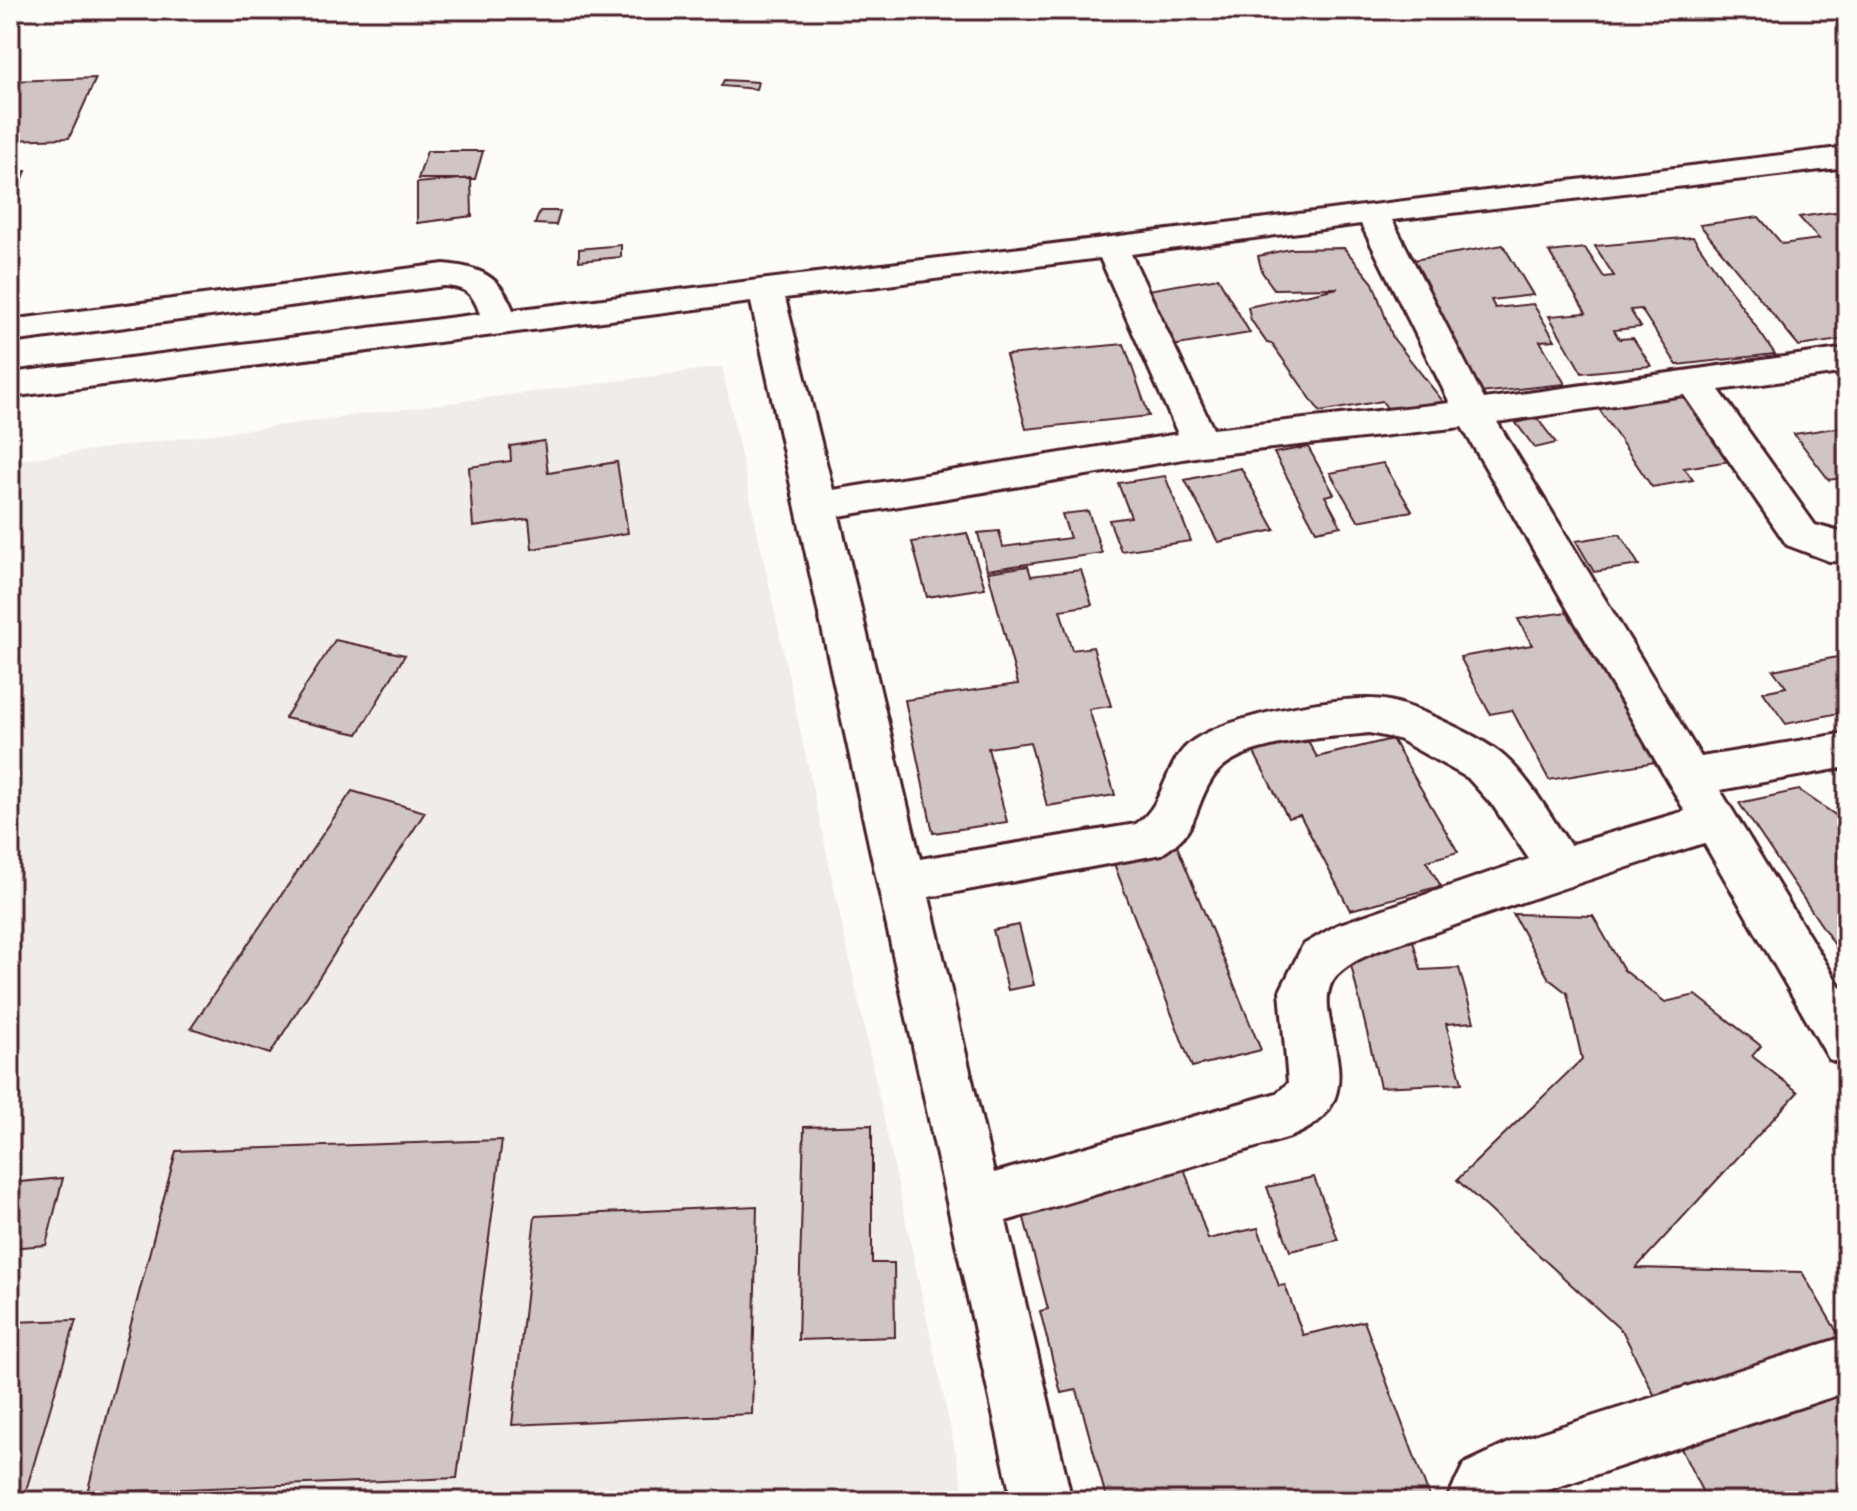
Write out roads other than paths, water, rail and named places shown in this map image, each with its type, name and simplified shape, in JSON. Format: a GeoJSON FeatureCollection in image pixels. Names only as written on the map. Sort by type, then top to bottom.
{"type":"FeatureCollection","features":[{"type":"Feature","properties":{"kind":"street"},"geometry":{"type":"LineString","coordinates":[[10,385],[1372,213],[1847,157]]}},
{"type":"Feature","properties":{"kind":"street"},"geometry":{"type":"LineString","coordinates":[[1372,213],[1473,413],[1847,1043]]}},
{"type":"Feature","properties":{"kind":"street"},"geometry":{"type":"LineString","coordinates":[[1112,248],[1201,443]]}},
{"type":"Feature","properties":{"kind":"street"},"geometry":{"type":"LineString","coordinates":[[10,331],[444,275],[465,276],[482,283],[490,293],[500,322]]}},
{"type":"Feature","properties":{"kind":"street"},"geometry":{"type":"LineString","coordinates":[[765,290],[781,344],[1042,1501]]}},
{"type":"Feature","properties":{"kind":"street"},"geometry":{"type":"LineString","coordinates":[[818,506],[1201,443],[1473,413],[1847,360]]}},
{"type":"Feature","properties":{"kind":"street"},"geometry":{"type":"LineString","coordinates":[[1694,382],[1801,535],[1829,547],[1847,548]]}},
{"type":"Feature","properties":{"kind":"street"},"geometry":{"type":"LineString","coordinates":[[902,882],[1146,841],[1169,828],[1196,765],[1212,750],[1245,736],[1369,716],[1389,718],[1413,727],[1484,765],[1510,794],[1560,868]]}},
{"type":"Feature","properties":{"kind":"street"},"geometry":{"type":"LineString","coordinates":[[1690,777],[1847,750]]}},
{"type":"Feature","properties":{"kind":"street"},"geometry":{"type":"LineString","coordinates":[[975,1204],[1290,1113],[1305,1103],[1314,1085],[1304,991],[1320,960],[1354,940],[1560,868],[1717,820]]}},
{"type":"Feature","properties":{"kind":"street"},"geometry":{"type":"LineString","coordinates":[[1476,1501],[1485,1485],[1509,1472],[1847,1364]]}}]}
